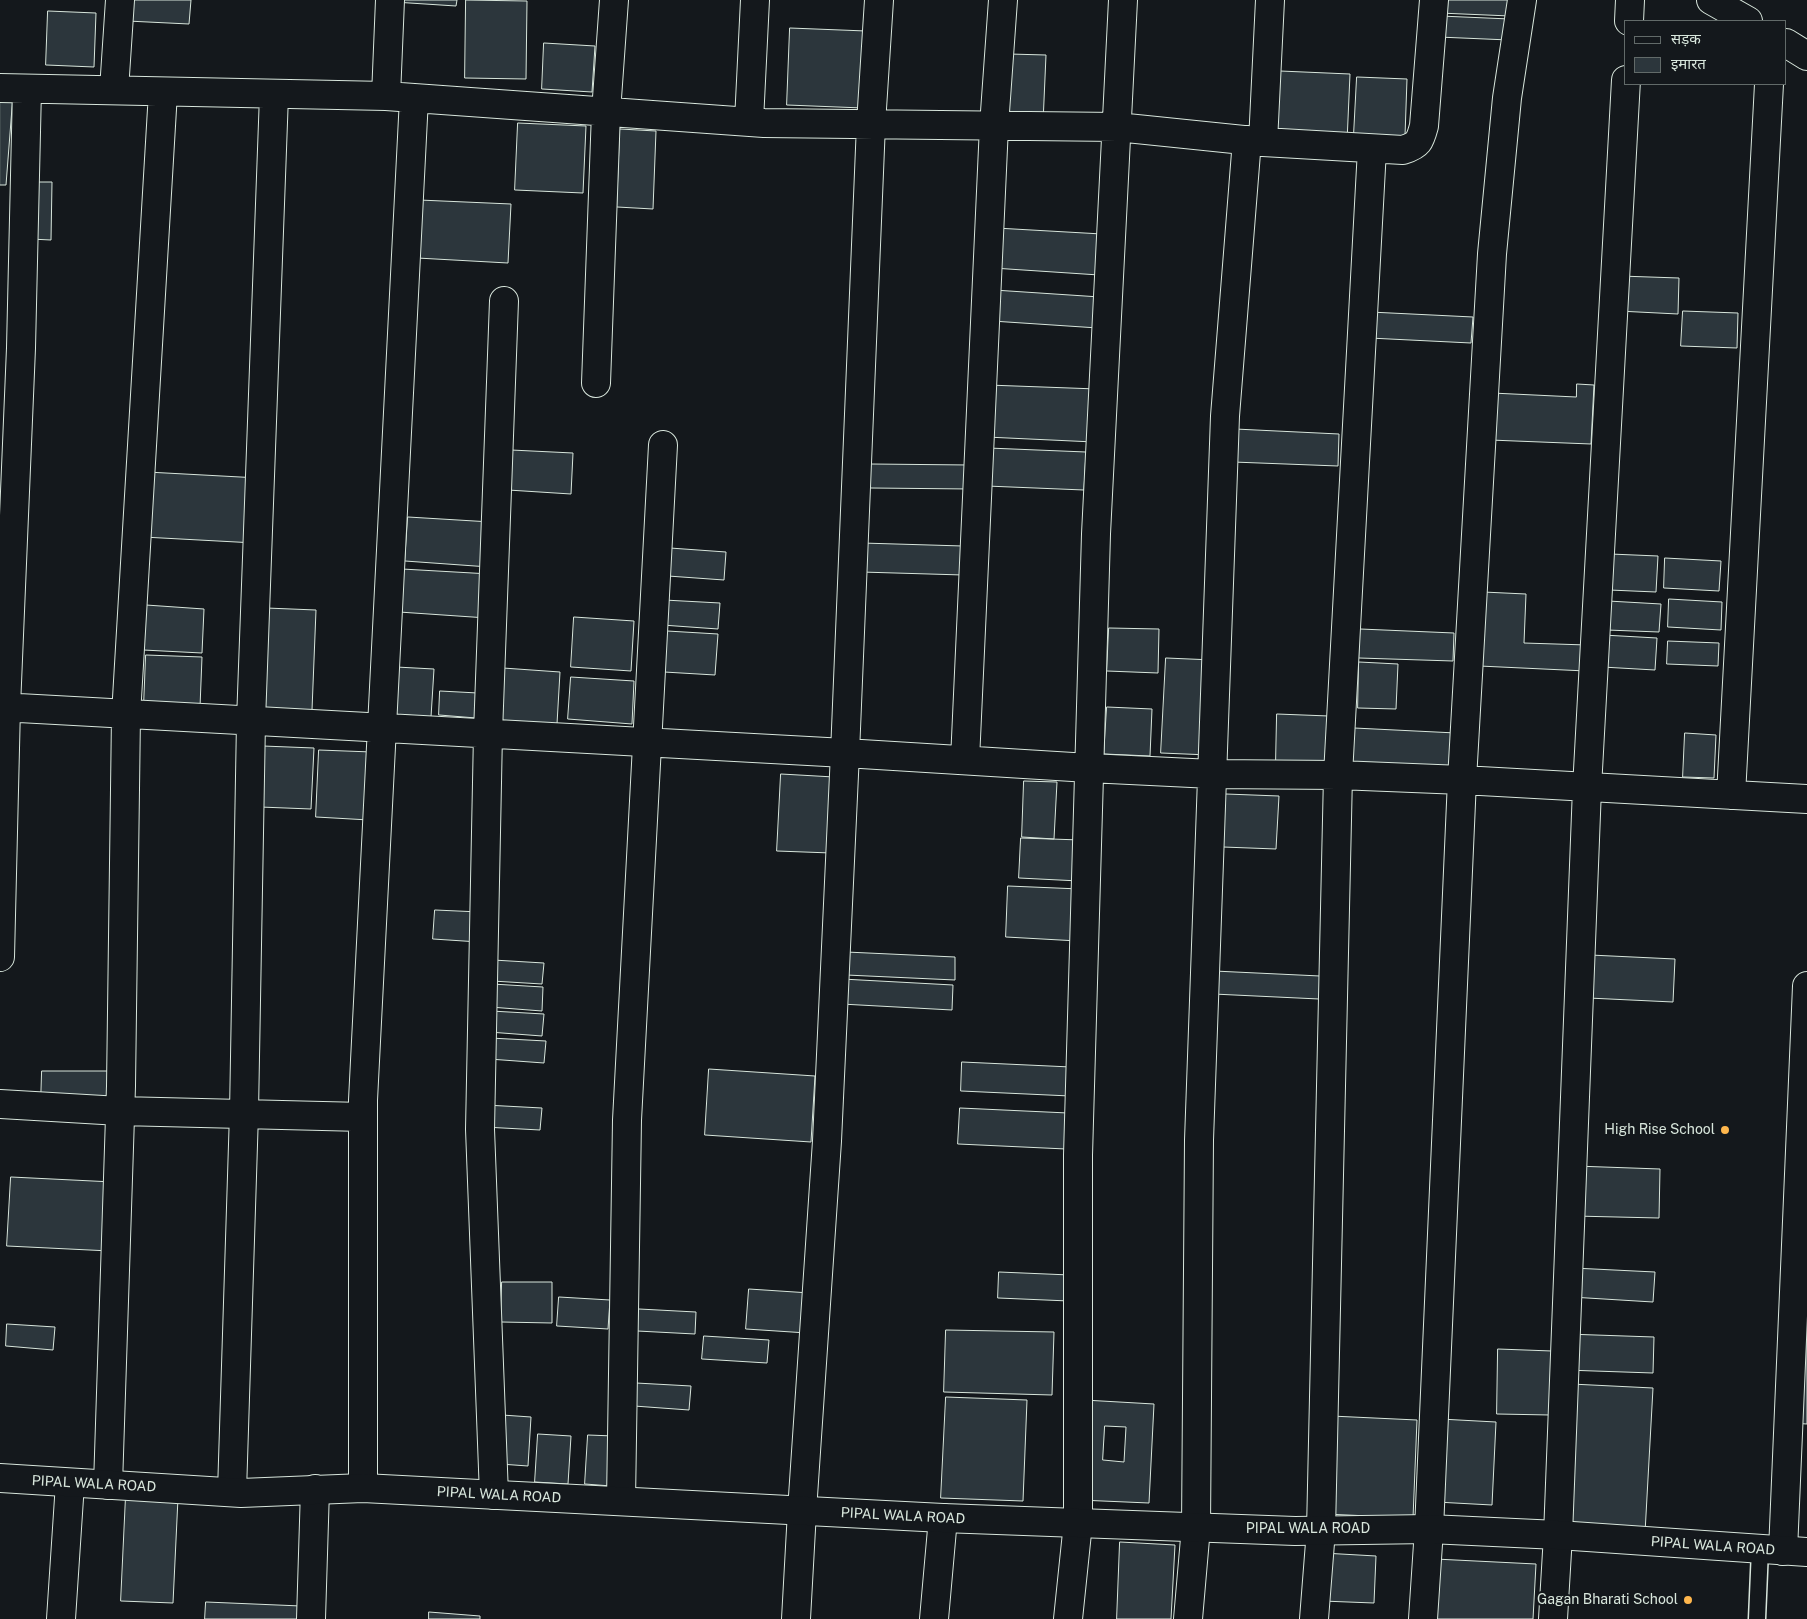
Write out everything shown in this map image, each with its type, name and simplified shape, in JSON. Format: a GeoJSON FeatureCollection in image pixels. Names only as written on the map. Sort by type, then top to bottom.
{"type":"FeatureCollection","features":[{"type":"Feature","properties":{"kind":"street"},"geometry":{"type":"LineString","coordinates":[[114,90],[120,0]]}},
{"type":"Feature","properties":{"kind":"street"},"geometry":{"type":"LineString","coordinates":[[386,96],[390,0]]}},
{"type":"Feature","properties":{"kind":"street"},"geometry":{"type":"LineString","coordinates":[[596,383],[606,112],[614,0]]}},
{"type":"Feature","properties":{"kind":"street"},"geometry":{"type":"LineString","coordinates":[[749,121],[755,0]]}},
{"type":"Feature","properties":{"kind":"street"},"geometry":{"type":"LineString","coordinates":[[796,1619],[827,1141],[846,753],[871,124],[879,0]]}},
{"type":"Feature","properties":{"kind":"street"},"geometry":{"type":"LineString","coordinates":[[965,760],[994,126],[1003,0]]}},
{"type":"Feature","properties":{"kind":"street"},"geometry":{"type":"LineString","coordinates":[[1068,1619],[1078,1523],[1078,1155],[1096,534],[1123,0]]}},
{"type":"Feature","properties":{"kind":"street"},"geometry":{"type":"LineString","coordinates":[[1188,1619],[1196,1527],[1199,1140],[1226,416],[1270,0]]}},
{"type":"Feature","properties":{"kind":"street"},"geometry":{"type":"LineString","coordinates":[[0,88],[386,96],[764,123],[1117,127],[1255,141],[1403,150],[1415,146],[1421,138],[1424,126],[1434,0]]}},
{"type":"Feature","properties":{"kind":"street"},"geometry":{"type":"LineString","coordinates":[[1422,1619],[1429,1529],[1462,780],[1492,254],[1507,98],[1522,0]]}},
{"type":"Feature","properties":{"kind":"street"},"geometry":{"type":"LineString","coordinates":[[1629,20],[1630,0]]}},
{"type":"Feature","properties":{"kind":"street"},"geometry":{"type":"LineString","coordinates":[[1711,0],[1746,20]]}},
{"type":"Feature","properties":{"kind":"street"},"geometry":{"type":"LineString","coordinates":[[1787,44],[1807,56]]}},
{"type":"Feature","properties":{"kind":"street"},"geometry":{"type":"LineString","coordinates":[[1553,1619],[1558,1535],[1587,788],[1626,85]]}},
{"type":"Feature","properties":{"kind":"street"},"geometry":{"type":"LineString","coordinates":[[1731,795],[1769,85]]}},
{"type":"Feature","properties":{"kind":"street"},"geometry":{"type":"LineString","coordinates":[[0,957],[3,707],[21,348],[27,89]]}},
{"type":"Feature","properties":{"kind":"street"},"geometry":{"type":"LineString","coordinates":[[108,1485],[120,1111],[126,715],[163,92]]}},
{"type":"Feature","properties":{"kind":"street"},"geometry":{"type":"LineString","coordinates":[[232,1492],[244,1113],[251,721],[274,95]]}},
{"type":"Feature","properties":{"kind":"street"},"geometry":{"type":"LineString","coordinates":[[363,1488],[363,1117],[414,98]]}},
{"type":"Feature","properties":{"kind":"street"},"geometry":{"type":"LineString","coordinates":[[1314,1619],[1321,1530],[1338,775],[1372,149]]}},
{"type":"Feature","properties":{"kind":"street"},"geometry":{"type":"LineString","coordinates":[[494,1495],[480,1128],[488,733],[504,301]]}},
{"type":"Feature","properties":{"kind":"street"},"geometry":{"type":"LineString","coordinates":[[621,1502],[627,1120],[663,445]]}},
{"type":"Feature","properties":{"kind":"street"},"geometry":{"type":"LineString","coordinates":[[3,707],[1089,768],[1212,774],[1338,775],[1462,780],[1807,799]]}},
{"type":"Feature","properties":{"kind":"street"},"geometry":{"type":"LineString","coordinates":[[1783,1550],[1807,986]]}},
{"type":"Feature","properties":{"kind":"street"},"geometry":{"type":"LineString","coordinates":[[0,1104],[120,1111],[363,1117]]}},
{"type":"Feature","properties":{"kind":"street","name":"PIPAL WALA ROAD"},"geometry":{"type":"LineString","coordinates":[[0,1478],[232,1492],[363,1488],[942,1518],[1295,1531],[1429,1529],[1558,1535],[1783,1550]]}},
{"type":"Feature","properties":{"kind":"street"},"geometry":{"type":"LineString","coordinates":[[60,1619],[70,1483]]}},
{"type":"Feature","properties":{"kind":"street"},"geometry":{"type":"LineString","coordinates":[[311,1619],[315,1489]]}},
{"type":"Feature","properties":{"kind":"street"},"geometry":{"type":"LineString","coordinates":[[934,1619],[942,1518]]}},
{"type":"Feature","properties":{"kind":"lane"},"geometry":{"type":"LineString","coordinates":[[1757,1619],[1783,1550]]}},
{"type":"Feature","properties":{"kind":"building"},"geometry":{"type":"Polygon","coordinates":[[[128,0],[191,0],[189,24],[127,21],[128,0]]]}},
{"type":"Feature","properties":{"kind":"building"},"geometry":{"type":"Polygon","coordinates":[[[394,0],[457,0],[456,6],[394,2],[394,0]]]}},
{"type":"Feature","properties":{"kind":"building"},"geometry":{"type":"Polygon","coordinates":[[[466,0],[527,1],[526,79],[465,78],[466,0]]]}},
{"type":"Feature","properties":{"kind":"building"},"geometry":{"type":"Polygon","coordinates":[[[1440,0],[1510,0],[1510,16],[1439,13],[1440,0]]]}},
{"type":"Feature","properties":{"kind":"building"},"geometry":{"type":"Polygon","coordinates":[[[48,11],[96,13],[94,67],[46,65],[48,11]]]}},
{"type":"Feature","properties":{"kind":"building"},"geometry":{"type":"Polygon","coordinates":[[[1440,16],[1510,19],[1509,40],[1438,37],[1440,16]]]}},
{"type":"Feature","properties":{"kind":"building"},"geometry":{"type":"Polygon","coordinates":[[[790,28],[866,31],[863,108],[787,105],[790,28]]]}},
{"type":"Feature","properties":{"kind":"building"},"geometry":{"type":"Polygon","coordinates":[[[544,43],[595,46],[592,92],[542,89],[544,43]]]}},
{"type":"Feature","properties":{"kind":"building"},"geometry":{"type":"Polygon","coordinates":[[[1009,54],[1046,55],[1043,123],[1006,121],[1009,54]]]}},
{"type":"Feature","properties":{"kind":"building"},"geometry":{"type":"Polygon","coordinates":[[[1280,71],[1350,74],[1347,142],[1277,139],[1280,71]]]}},
{"type":"Feature","properties":{"kind":"building"},"geometry":{"type":"Polygon","coordinates":[[[1357,77],[1407,79],[1405,136],[1354,134],[1357,77]]]}},
{"type":"Feature","properties":{"kind":"building"},"geometry":{"type":"Polygon","coordinates":[[[0,94],[13,95],[6,185],[0,185],[0,94]]]}},
{"type":"Feature","properties":{"kind":"building"},"geometry":{"type":"Polygon","coordinates":[[[518,123],[586,126],[583,193],[515,190],[518,123]]]}},
{"type":"Feature","properties":{"kind":"building"},"geometry":{"type":"Polygon","coordinates":[[[620,129],[656,131],[653,209],[617,207],[620,129]]]}},
{"type":"Feature","properties":{"kind":"building"},"geometry":{"type":"Polygon","coordinates":[[[31,182],[52,182],[51,240],[30,239],[31,182]]]}},
{"type":"Feature","properties":{"kind":"building"},"geometry":{"type":"Polygon","coordinates":[[[419,200],[511,204],[508,263],[417,258],[419,200]]]}},
{"type":"Feature","properties":{"kind":"building"},"geometry":{"type":"Polygon","coordinates":[[[996,228],[1102,234],[1099,275],[993,268],[996,228]]]}},
{"type":"Feature","properties":{"kind":"building"},"geometry":{"type":"Polygon","coordinates":[[[1620,276],[1679,278],[1678,314],[1618,311],[1620,276]]]}},
{"type":"Feature","properties":{"kind":"building"},"geometry":{"type":"Polygon","coordinates":[[[994,290],[1100,297],[1098,328],[992,321],[994,290]]]}},
{"type":"Feature","properties":{"kind":"building"},"geometry":{"type":"Polygon","coordinates":[[[1683,311],[1738,313],[1737,348],[1681,346],[1683,311]]]}},
{"type":"Feature","properties":{"kind":"building"},"geometry":{"type":"Polygon","coordinates":[[[1370,312],[1473,317],[1471,343],[1369,338],[1370,312]]]}},
{"type":"Feature","properties":{"kind":"building"},"geometry":{"type":"Polygon","coordinates":[[[1577,384],[1594,385],[1591,444],[1490,440],[1492,393],[1576,397],[1577,384]]]}},
{"type":"Feature","properties":{"kind":"building"},"geometry":{"type":"Polygon","coordinates":[[[988,385],[1097,389],[1094,442],[986,437],[988,385]]]}},
{"type":"Feature","properties":{"kind":"building"},"geometry":{"type":"Polygon","coordinates":[[[1235,429],[1339,434],[1338,466],[1233,462],[1235,429]]]}},
{"type":"Feature","properties":{"kind":"building"},"geometry":{"type":"Polygon","coordinates":[[[988,448],[1086,452],[1084,490],[986,486],[988,448]]]}},
{"type":"Feature","properties":{"kind":"building"},"geometry":{"type":"Polygon","coordinates":[[[511,450],[573,453],[571,494],[508,490],[511,450]]]}},
{"type":"Feature","properties":{"kind":"building"},"geometry":{"type":"Polygon","coordinates":[[[870,464],[970,465],[970,489],[870,488],[870,464]]]}},
{"type":"Feature","properties":{"kind":"building"},"geometry":{"type":"Polygon","coordinates":[[[147,472],[259,478],[255,543],[143,537],[147,472]]]}},
{"type":"Feature","properties":{"kind":"building"},"geometry":{"type":"Polygon","coordinates":[[[408,517],[491,522],[489,567],[405,561],[408,517]]]}},
{"type":"Feature","properties":{"kind":"building"},"geometry":{"type":"Polygon","coordinates":[[[862,543],[963,546],[963,575],[861,572],[862,543]]]}},
{"type":"Feature","properties":{"kind":"building"},"geometry":{"type":"Polygon","coordinates":[[[670,548],[726,552],[724,580],[668,576],[670,548]]]}},
{"type":"Feature","properties":{"kind":"building"},"geometry":{"type":"Polygon","coordinates":[[[1610,554],[1658,556],[1656,592],[1609,590],[1610,554]]]}},
{"type":"Feature","properties":{"kind":"building"},"geometry":{"type":"Polygon","coordinates":[[[1665,558],[1721,561],[1719,591],[1664,588],[1665,558]]]}},
{"type":"Feature","properties":{"kind":"building"},"geometry":{"type":"Polygon","coordinates":[[[402,569],[490,574],[487,618],[399,612],[402,569]]]}},
{"type":"Feature","properties":{"kind":"building"},"geometry":{"type":"Polygon","coordinates":[[[1483,592],[1526,594],[1524,643],[1587,645],[1586,671],[1479,666],[1483,592]]]}},
{"type":"Feature","properties":{"kind":"building"},"geometry":{"type":"Polygon","coordinates":[[[1669,599],[1722,602],[1721,630],[1668,627],[1669,599]]]}},
{"type":"Feature","properties":{"kind":"building"},"geometry":{"type":"Polygon","coordinates":[[[664,600],[720,603],[718,629],[662,625],[664,600]]]}},
{"type":"Feature","properties":{"kind":"building"},"geometry":{"type":"Polygon","coordinates":[[[1608,601],[1661,604],[1659,632],[1607,630],[1608,601]]]}},
{"type":"Feature","properties":{"kind":"building"},"geometry":{"type":"Polygon","coordinates":[[[146,605],[204,609],[202,653],[143,650],[146,605]]]}},
{"type":"Feature","properties":{"kind":"building"},"geometry":{"type":"Polygon","coordinates":[[[266,608],[316,610],[312,710],[261,708],[266,608]]]}},
{"type":"Feature","properties":{"kind":"building"},"geometry":{"type":"Polygon","coordinates":[[[574,617],[634,621],[631,671],[571,667],[574,617]]]}},
{"type":"Feature","properties":{"kind":"building"},"geometry":{"type":"Polygon","coordinates":[[[1109,628],[1159,629],[1158,673],[1107,671],[1109,628]]]}},
{"type":"Feature","properties":{"kind":"building"},"geometry":{"type":"Polygon","coordinates":[[[1360,629],[1454,633],[1453,661],[1359,658],[1360,629]]]}},
{"type":"Feature","properties":{"kind":"building"},"geometry":{"type":"Polygon","coordinates":[[[667,631],[718,634],[715,675],[664,672],[667,631]]]}},
{"type":"Feature","properties":{"kind":"building"},"geometry":{"type":"Polygon","coordinates":[[[1603,635],[1657,638],[1655,670],[1602,667],[1603,635]]]}},
{"type":"Feature","properties":{"kind":"building"},"geometry":{"type":"Polygon","coordinates":[[[1668,641],[1719,643],[1718,666],[1667,664],[1668,641]]]}},
{"type":"Feature","properties":{"kind":"building"},"geometry":{"type":"Polygon","coordinates":[[[146,655],[202,657],[200,707],[144,705],[146,655]]]}},
{"type":"Feature","properties":{"kind":"building"},"geometry":{"type":"Polygon","coordinates":[[[1166,658],[1213,660],[1209,755],[1161,753],[1166,658]]]}},
{"type":"Feature","properties":{"kind":"building"},"geometry":{"type":"Polygon","coordinates":[[[1359,662],[1398,664],[1396,709],[1358,708],[1359,662]]]}},
{"type":"Feature","properties":{"kind":"building"},"geometry":{"type":"Polygon","coordinates":[[[396,667],[434,669],[431,717],[393,714],[396,667]]]}},
{"type":"Feature","properties":{"kind":"building"},"geometry":{"type":"Polygon","coordinates":[[[503,668],[560,672],[557,724],[500,720],[503,668]]]}},
{"type":"Feature","properties":{"kind":"building"},"geometry":{"type":"Polygon","coordinates":[[[571,677],[634,681],[632,724],[568,719],[571,677]]]}},
{"type":"Feature","properties":{"kind":"building"},"geometry":{"type":"Polygon","coordinates":[[[440,691],[478,693],[476,718],[439,715],[440,691]]]}},
{"type":"Feature","properties":{"kind":"building"},"geometry":{"type":"Polygon","coordinates":[[[1107,707],[1152,709],[1150,756],[1104,754],[1107,707]]]}},
{"type":"Feature","properties":{"kind":"building"},"geometry":{"type":"Polygon","coordinates":[[[1277,714],[1329,716],[1327,763],[1276,761],[1277,714]]]}},
{"type":"Feature","properties":{"kind":"building"},"geometry":{"type":"Polygon","coordinates":[[[1354,728],[1456,733],[1455,770],[1352,765],[1354,728]]]}},
{"type":"Feature","properties":{"kind":"building"},"geometry":{"type":"Polygon","coordinates":[[[1685,733],[1716,735],[1714,778],[1683,777],[1685,733]]]}},
{"type":"Feature","properties":{"kind":"building"},"geometry":{"type":"Polygon","coordinates":[[[263,746],[314,748],[311,809],[260,807],[263,746]]]}},
{"type":"Feature","properties":{"kind":"building"},"geometry":{"type":"Polygon","coordinates":[[[319,750],[372,752],[369,820],[316,817],[319,750]]]}},
{"type":"Feature","properties":{"kind":"building"},"geometry":{"type":"Polygon","coordinates":[[[781,774],[834,777],[831,853],[777,851],[781,774]]]}},
{"type":"Feature","properties":{"kind":"building"},"geometry":{"type":"Polygon","coordinates":[[[1024,781],[1057,782],[1054,839],[1022,837],[1024,781]]]}},
{"type":"Feature","properties":{"kind":"building"},"geometry":{"type":"Polygon","coordinates":[[[1226,794],[1279,796],[1276,849],[1223,847],[1226,794]]]}},
{"type":"Feature","properties":{"kind":"building"},"geometry":{"type":"Polygon","coordinates":[[[1021,838],[1081,840],[1079,881],[1019,878],[1021,838]]]}},
{"type":"Feature","properties":{"kind":"building"},"geometry":{"type":"Polygon","coordinates":[[[1008,886],[1080,889],[1078,941],[1006,937],[1008,886]]]}},
{"type":"Feature","properties":{"kind":"building"},"geometry":{"type":"Polygon","coordinates":[[[435,910],[480,912],[479,942],[433,939],[435,910]]]}},
{"type":"Feature","properties":{"kind":"building"},"geometry":{"type":"Polygon","coordinates":[[[846,952],[955,957],[955,980],[846,975],[846,952]]]}},
{"type":"Feature","properties":{"kind":"building"},"geometry":{"type":"Polygon","coordinates":[[[1590,955],[1675,959],[1673,1002],[1588,998],[1590,955]]]}},
{"type":"Feature","properties":{"kind":"building"},"geometry":{"type":"Polygon","coordinates":[[[493,960],[544,963],[542,984],[492,981],[493,960]]]}},
{"type":"Feature","properties":{"kind":"building"},"geometry":{"type":"Polygon","coordinates":[[[1214,971],[1320,976],[1319,999],[1213,994],[1214,971]]]}},
{"type":"Feature","properties":{"kind":"building"},"geometry":{"type":"Polygon","coordinates":[[[842,979],[953,985],[952,1010],[841,1004],[842,979]]]}},
{"type":"Feature","properties":{"kind":"building"},"geometry":{"type":"Polygon","coordinates":[[[492,984],[543,987],[542,1011],[490,1007],[492,984]]]}},
{"type":"Feature","properties":{"kind":"building"},"geometry":{"type":"Polygon","coordinates":[[[491,1011],[544,1014],[542,1036],[489,1032],[491,1011]]]}},
{"type":"Feature","properties":{"kind":"building"},"geometry":{"type":"Polygon","coordinates":[[[490,1038],[546,1041],[544,1063],[489,1059],[490,1038]]]}},
{"type":"Feature","properties":{"kind":"building"},"geometry":{"type":"Polygon","coordinates":[[[962,1062],[1071,1067],[1070,1096],[961,1091],[962,1062]]]}},
{"type":"Feature","properties":{"kind":"building"},"geometry":{"type":"Polygon","coordinates":[[[709,1069],[815,1076],[811,1142],[705,1135],[709,1069]]]}},
{"type":"Feature","properties":{"kind":"building"},"geometry":{"type":"Polygon","coordinates":[[[42,1071],[108,1071],[107,1103],[41,1103],[42,1071]]]}},
{"type":"Feature","properties":{"kind":"building"},"geometry":{"type":"Polygon","coordinates":[[[485,1105],[542,1108],[540,1130],[484,1127],[485,1105]]]}},
{"type":"Feature","properties":{"kind":"building"},"geometry":{"type":"Polygon","coordinates":[[[960,1108],[1068,1113],[1066,1149],[958,1144],[960,1108]]]}},
{"type":"Feature","properties":{"kind":"building"},"geometry":{"type":"Polygon","coordinates":[[[1575,1166],[1660,1169],[1659,1218],[1574,1216],[1575,1166]]]}},
{"type":"Feature","properties":{"kind":"building"},"geometry":{"type":"Polygon","coordinates":[[[11,1177],[113,1182],[110,1251],[7,1246],[11,1177]]]}},
{"type":"Feature","properties":{"kind":"building"},"geometry":{"type":"Polygon","coordinates":[[[1573,1268],[1655,1272],[1653,1302],[1571,1297],[1573,1268]]]}},
{"type":"Feature","properties":{"kind":"building"},"geometry":{"type":"Polygon","coordinates":[[[999,1272],[1070,1275],[1069,1301],[998,1298],[999,1272]]]}},
{"type":"Feature","properties":{"kind":"building"},"geometry":{"type":"Polygon","coordinates":[[[502,1282],[552,1282],[552,1323],[501,1322],[502,1282]]]}},
{"type":"Feature","properties":{"kind":"building"},"geometry":{"type":"Polygon","coordinates":[[[749,1289],[810,1293],[807,1333],[746,1329],[749,1289]]]}},
{"type":"Feature","properties":{"kind":"building"},"geometry":{"type":"Polygon","coordinates":[[[1807,1291],[1807,1424],[1791,1423],[1807,1291]]]}},
{"type":"Feature","properties":{"kind":"building"},"geometry":{"type":"Polygon","coordinates":[[[559,1297],[610,1300],[608,1329],[557,1326],[559,1297]]]}},
{"type":"Feature","properties":{"kind":"building"},"geometry":{"type":"Polygon","coordinates":[[[639,1309],[696,1312],[695,1334],[637,1331],[639,1309]]]}},
{"type":"Feature","properties":{"kind":"building"},"geometry":{"type":"Polygon","coordinates":[[[7,1324],[55,1327],[53,1350],[6,1346],[7,1324]]]}},
{"type":"Feature","properties":{"kind":"building"},"geometry":{"type":"Polygon","coordinates":[[[946,1330],[1054,1332],[1052,1395],[944,1392],[946,1330]]]}},
{"type":"Feature","properties":{"kind":"building"},"geometry":{"type":"Polygon","coordinates":[[[1566,1334],[1654,1337],[1653,1373],[1565,1370],[1566,1334]]]}},
{"type":"Feature","properties":{"kind":"building"},"geometry":{"type":"Polygon","coordinates":[[[704,1336],[769,1340],[767,1363],[702,1359],[704,1336]]]}},
{"type":"Feature","properties":{"kind":"building"},"geometry":{"type":"Polygon","coordinates":[[[1498,1349],[1552,1351],[1550,1415],[1497,1414],[1498,1349]]]}},
{"type":"Feature","properties":{"kind":"building"},"geometry":{"type":"Polygon","coordinates":[[[636,1383],[691,1386],[689,1410],[634,1406],[636,1383]]]}},
{"type":"Feature","properties":{"kind":"building"},"geometry":{"type":"Polygon","coordinates":[[[1571,1384],[1653,1388],[1645,1533],[1563,1529],[1571,1384]]]}},
{"type":"Feature","properties":{"kind":"building"},"geometry":{"type":"Polygon","coordinates":[[[946,1397],[1027,1400],[1023,1501],[941,1498],[946,1397]]]}},
{"type":"Feature","properties":{"kind":"building"},"geometry":{"type":"Polygon","coordinates":[[[1084,1400],[1154,1404],[1149,1503],[1079,1500],[1084,1400]],[[1105,1426],[1103,1460],[1124,1462],[1126,1427],[1105,1426]]]}},
{"type":"Feature","properties":{"kind":"building"},"geometry":{"type":"Polygon","coordinates":[[[502,1415],[531,1417],[528,1466],[500,1464],[502,1415]]]}},
{"type":"Feature","properties":{"kind":"building"},"geometry":{"type":"Polygon","coordinates":[[[1331,1416],[1417,1420],[1413,1518],[1325,1514],[1331,1416]]]}},
{"type":"Feature","properties":{"kind":"building"},"geometry":{"type":"Polygon","coordinates":[[[1440,1419],[1496,1422],[1492,1505],[1436,1502],[1440,1419]]]}},
{"type":"Feature","properties":{"kind":"building"},"geometry":{"type":"Polygon","coordinates":[[[538,1434],[571,1436],[568,1484],[535,1482],[538,1434]]]}},
{"type":"Feature","properties":{"kind":"building"},"geometry":{"type":"Polygon","coordinates":[[[588,1435],[614,1436],[611,1486],[585,1484],[588,1435]]]}},
{"type":"Feature","properties":{"kind":"building"},"geometry":{"type":"Polygon","coordinates":[[[126,1495],[178,1498],[173,1603],[121,1601],[126,1495]]]}},
{"type":"Feature","properties":{"kind":"building"},"geometry":{"type":"Polygon","coordinates":[[[1120,1542],[1175,1545],[1171,1619],[1117,1619],[1120,1542]]]}},
{"type":"Feature","properties":{"kind":"building"},"geometry":{"type":"Polygon","coordinates":[[[1323,1553],[1376,1556],[1374,1603],[1322,1601],[1323,1553]]]}},
{"type":"Feature","properties":{"kind":"building"},"geometry":{"type":"Polygon","coordinates":[[[1435,1559],[1536,1564],[1533,1619],[1432,1619],[1435,1559]]]}},
{"type":"Feature","properties":{"kind":"building"},"geometry":{"type":"Polygon","coordinates":[[[206,1602],[301,1606],[300,1619],[205,1619],[206,1602]]]}},
{"type":"Feature","properties":{"kind":"building"},"geometry":{"type":"Polygon","coordinates":[[[429,1612],[480,1616],[480,1619],[429,1619],[429,1612]]]}},
{"type":"Feature","properties":{"kind":"place","name":"High Rise School"},"geometry":{"type":"Point","coordinates":[1725,1130]}},
{"type":"Feature","properties":{"kind":"place","name":"Gagan Bharati School"},"geometry":{"type":"Point","coordinates":[1688,1600]}}]}
